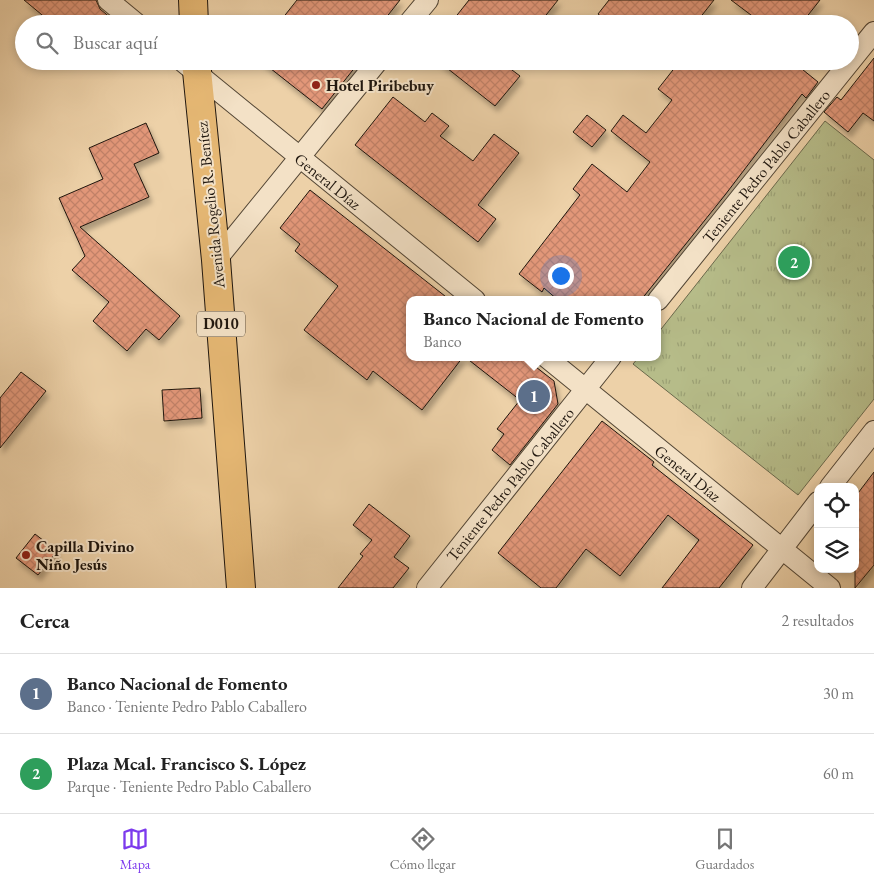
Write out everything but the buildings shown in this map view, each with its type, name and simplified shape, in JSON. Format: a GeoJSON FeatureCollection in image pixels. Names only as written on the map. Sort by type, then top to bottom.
{"type":"FeatureCollection","features":[{"type":"Feature","properties":{"kind":"main road"},"geometry":{"type":"LineString","coordinates":[[193,0],[194,15]]}},
{"type":"Feature","properties":{"kind":"main road","name":"Avenida Rogelio R. Benítez"},"geometry":{"type":"LineString","coordinates":[[192,70],[216,260],[241,588]]}},
{"type":"Feature","properties":{"kind":"street"},"geometry":{"type":"LineString","coordinates":[[108,0],[126,15]]}},
{"type":"Feature","properties":{"kind":"street"},"geometry":{"type":"LineString","coordinates":[[416,15],[428,0]]}},
{"type":"Feature","properties":{"kind":"street","name":"Teniente Pedro Pablo Caballero"},"geometry":{"type":"LineString","coordinates":[[859,51],[874,32]]}},
{"type":"Feature","properties":{"kind":"street","name":"General Díaz"},"geometry":{"type":"LineString","coordinates":[[197,70],[300,158],[470,296]]}},
{"type":"Feature","properties":{"kind":"street"},"geometry":{"type":"LineString","coordinates":[[216,260],[371,70]]}},
{"type":"Feature","properties":{"kind":"street","name":"Teniente Pedro Pablo Caballero"},"geometry":{"type":"LineString","coordinates":[[661,296],[843,70]]}},
{"type":"Feature","properties":{"kind":"street","name":"General Díaz"},"geometry":{"type":"LineString","coordinates":[[551,361],[830,588]]}},
{"type":"Feature","properties":{"kind":"street","name":"Teniente Pedro Pablo Caballero"},"geometry":{"type":"LineString","coordinates":[[427,588],[608,361]]}},
{"type":"Feature","properties":{"kind":"street"},"geometry":{"type":"LineString","coordinates":[[833,483],[874,431]]}},
{"type":"Feature","properties":{"kind":"street"},"geometry":{"type":"LineString","coordinates":[[752,588],[814,507]]}},
{"type":"Feature","properties":{"kind":"green space"},"geometry":{"type":"Polygon","coordinates":[[[825,121],[874,160],[874,399],[798,495],[633,364],[636,361],[661,361],[661,329],[825,121]]]}},
{"type":"Feature","properties":{"kind":"place","name":"Hotel Piribebuy"},"geometry":{"type":"Point","coordinates":[316,85]}},
{"type":"Feature","properties":{"kind":"place","name":"Plaza Mcal. Francisco S. López"},"geometry":{"type":"Point","coordinates":[794,262]}},
{"type":"Feature","properties":{"kind":"place","name":"Banco Nacional de Fomento"},"geometry":{"type":"Point","coordinates":[534,396]}},
{"type":"Feature","properties":{"kind":"place","name":"Capilla Divino Niño Jesús"},"geometry":{"type":"Point","coordinates":[26,555]}}]}
